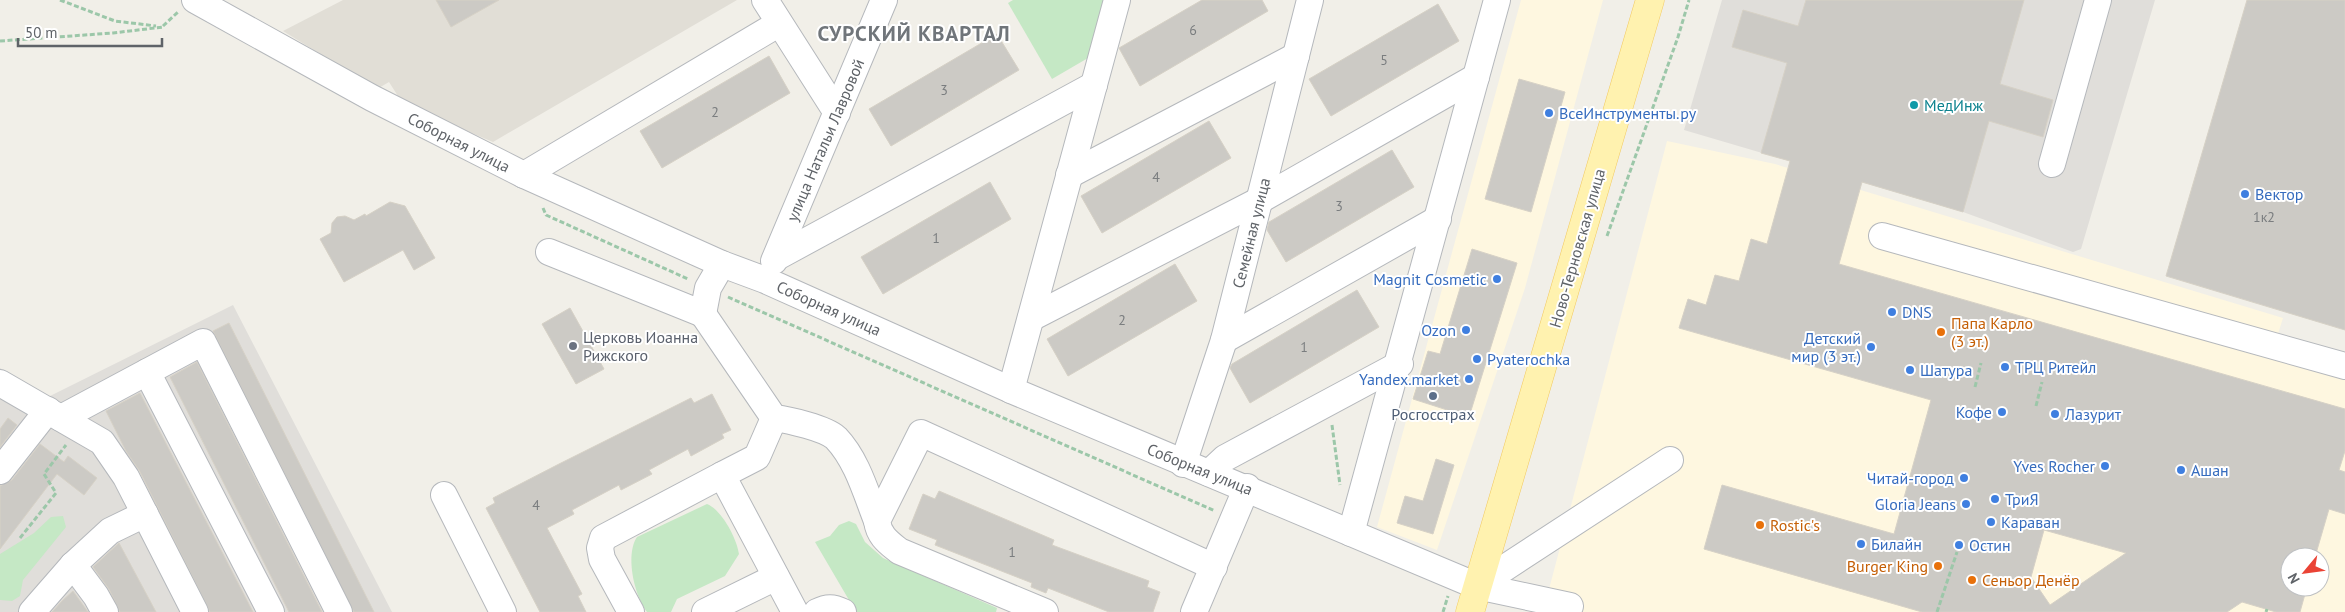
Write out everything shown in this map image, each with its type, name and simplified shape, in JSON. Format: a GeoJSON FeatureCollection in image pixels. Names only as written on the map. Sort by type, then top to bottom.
{"type":"FeatureCollection","features":[{"type":"Feature","properties":{"kind":"main road","name":"Ново-Терновская улица"},"geometry":{"type":"LineString","coordinates":[[1470,612],[1650,0]]}},
{"type":"Feature","properties":{"kind":"street"},"geometry":{"type":"LineString","coordinates":[[765,0],[778,24],[837,113]]}},
{"type":"Feature","properties":{"kind":"street","name":"улица Натальи Лавровой"},"geometry":{"type":"LineString","coordinates":[[765,280],[777,257],[884,0]]}},
{"type":"Feature","properties":{"kind":"street"},"geometry":{"type":"LineString","coordinates":[[1011,390],[1117,0]]}},
{"type":"Feature","properties":{"kind":"street","name":"Семейная улица"},"geometry":{"type":"LineString","coordinates":[[1183,464],[1224,340],[1310,0]]}},
{"type":"Feature","properties":{"kind":"street"},"geometry":{"type":"LineString","coordinates":[[1352,533],[1400,364],[1497,0]]}},
{"type":"Feature","properties":{"kind":"street"},"geometry":{"type":"LineString","coordinates":[[2052,164],[2098,0]]}},
{"type":"Feature","properties":{"kind":"street","name":"Соборная улица"},"geometry":{"type":"LineString","coordinates":[[190,3],[528,177],[722,264],[765,280],[1011,390],[1183,464],[1247,488],[1477,586],[1570,606]]}},
{"type":"Feature","properties":{"kind":"street"},"geometry":{"type":"LineString","coordinates":[[528,177],[778,24]]}},
{"type":"Feature","properties":{"kind":"street"},"geometry":{"type":"LineString","coordinates":[[1069,174],[1296,56]]}},
{"type":"Feature","properties":{"kind":"street"},"geometry":{"type":"LineString","coordinates":[[1031,318],[1260,200],[1476,77]]}},
{"type":"Feature","properties":{"kind":"street"},"geometry":{"type":"LineString","coordinates":[[777,257],[1094,85]]}},
{"type":"Feature","properties":{"kind":"street"},"geometry":{"type":"LineString","coordinates":[[1224,340],[1438,219]]}},
{"type":"Feature","properties":{"kind":"street"},"geometry":{"type":"LineString","coordinates":[[1882,236],[2345,366]]}},
{"type":"Feature","properties":{"kind":"street"},"geometry":{"type":"LineString","coordinates":[[548,252],[703,314],[774,418],[796,421],[835,437],[854,464],[877,521],[878,529],[885,540],[899,551],[1045,612]]}},
{"type":"Feature","properties":{"kind":"street"},"geometry":{"type":"LineString","coordinates":[[703,314],[708,288],[722,264]]}},
{"type":"Feature","properties":{"kind":"street"},"geometry":{"type":"LineString","coordinates":[[0,472],[62,419],[203,342],[339,612]]}},
{"type":"Feature","properties":{"kind":"street"},"geometry":{"type":"LineString","coordinates":[[1209,473],[1225,458],[1400,364]]}},
{"type":"Feature","properties":{"kind":"street"},"geometry":{"type":"LineString","coordinates":[[147,372],[271,612]]}},
{"type":"Feature","properties":{"kind":"street"},"geometry":{"type":"LineString","coordinates":[[0,383],[102,442],[126,477],[195,612]]}},
{"type":"Feature","properties":{"kind":"street"},"geometry":{"type":"LineString","coordinates":[[631,612],[602,559],[600,548],[604,538],[757,458],[774,418]]}},
{"type":"Feature","properties":{"kind":"street"},"geometry":{"type":"LineString","coordinates":[[877,521],[921,433],[1214,567]]}},
{"type":"Feature","properties":{"kind":"street"},"geometry":{"type":"LineString","coordinates":[[1477,586],[1670,460]]}},
{"type":"Feature","properties":{"kind":"street"},"geometry":{"type":"LineString","coordinates":[[722,476],[794,612]]}},
{"type":"Feature","properties":{"kind":"street"},"geometry":{"type":"LineString","coordinates":[[1194,612],[1247,488]]}},
{"type":"Feature","properties":{"kind":"street"},"geometry":{"type":"LineString","coordinates":[[444,495],[503,612]]}},
{"type":"Feature","properties":{"kind":"street"},"geometry":{"type":"LineString","coordinates":[[32,612],[73,565],[110,532],[145,514]]}},
{"type":"Feature","properties":{"kind":"street"},"geometry":{"type":"LineString","coordinates":[[73,565],[96,596],[104,612]]}},
{"type":"Feature","properties":{"kind":"street"},"geometry":{"type":"LineString","coordinates":[[705,612],[776,577]]}},
{"type":"Feature","properties":{"kind":"street"},"geometry":{"type":"LineString","coordinates":[[816,612],[834,607],[844,612]]}},
{"type":"Feature","properties":{"kind":"path"},"geometry":{"type":"LineString","coordinates":[[60,0],[115,21],[163,26]]}},
{"type":"Feature","properties":{"kind":"path"},"geometry":{"type":"LineString","coordinates":[[1605,241],[1678,37],[1689,0]]}},
{"type":"Feature","properties":{"kind":"path"},"geometry":{"type":"LineString","coordinates":[[0,41],[113,34],[163,26],[190,3]]}},
{"type":"Feature","properties":{"kind":"path"},"geometry":{"type":"LineString","coordinates":[[528,177],[546,215],[1234,519]]}},
{"type":"Feature","properties":{"kind":"path"},"geometry":{"type":"LineString","coordinates":[[1975,387],[1981,363]]}},
{"type":"Feature","properties":{"kind":"path"},"geometry":{"type":"LineString","coordinates":[[2036,406],[2042,382]]}},
{"type":"Feature","properties":{"kind":"path"},"geometry":{"type":"LineString","coordinates":[[20,538],[56,492],[44,474],[62,419]]}},
{"type":"Feature","properties":{"kind":"path"},"geometry":{"type":"LineString","coordinates":[[1936,612],[1957,552]]}},
{"type":"Feature","properties":{"kind":"shaded area"},"geometry":{"type":"Polygon","coordinates":[[[343,0],[737,0],[493,142],[403,104],[389,82],[377,89],[283,31],[343,0]]]}},
{"type":"Feature","properties":{"kind":"shaded area"},"geometry":{"type":"Polygon","coordinates":[[[1521,0],[1603,0],[1525,288],[1437,550],[1377,527],[1521,0]]]}},
{"type":"Feature","properties":{"kind":"shaded area"},"geometry":{"type":"Polygon","coordinates":[[[1722,0],[2155,0],[2081,249],[2073,252],[1963,212],[1684,130],[1722,0]]]}},
{"type":"Feature","properties":{"kind":"shaded area"},"geometry":{"type":"Polygon","coordinates":[[[1667,141],[1775,164],[2283,318],[2278,334],[2345,356],[2345,612],[1543,612],[1667,141]]]}},
{"type":"Feature","properties":{"kind":"shaded area"},"geometry":{"type":"Polygon","coordinates":[[[233,305],[392,612],[0,612],[0,368],[48,397],[233,305]]]}},
{"type":"Feature","properties":{"kind":"green space"},"geometry":{"type":"Polygon","coordinates":[[[1013,0],[1105,0],[1088,58],[1052,79],[1008,3],[1013,0]]]}},
{"type":"Feature","properties":{"kind":"green space"},"geometry":{"type":"Polygon","coordinates":[[[707,504],[718,512],[728,526],[739,554],[725,576],[677,599],[671,612],[647,612],[638,596],[631,564],[633,545],[637,537],[707,504]]]}},
{"type":"Feature","properties":{"kind":"green space"},"geometry":{"type":"Polygon","coordinates":[[[63,516],[66,527],[23,580],[20,596],[12,601],[0,600],[0,554],[34,533],[51,517],[63,516]]]}},
{"type":"Feature","properties":{"kind":"green space"},"geometry":{"type":"Polygon","coordinates":[[[849,521],[856,524],[865,542],[883,558],[997,608],[996,612],[856,612],[815,542],[830,536],[839,525],[849,521]]]}},
{"type":"Feature","properties":{"kind":"building"},"geometry":{"type":"Polygon","coordinates":[[[436,0],[499,0],[451,27],[436,0]]]}},
{"type":"Feature","properties":{"kind":"building"},"geometry":{"type":"Polygon","coordinates":[[[1202,0],[1262,0],[1268,11],[1140,86],[1119,48],[1202,0]]]}},
{"type":"Feature","properties":{"kind":"building","name":"ТРЦ Ритейл"},"geometry":{"type":"Polygon","coordinates":[[[1806,0],[2024,0],[2000,84],[2053,100],[2043,137],[1989,121],[1963,212],[1862,182],[1839,264],[2345,409],[2345,451],[2339,470],[2345,472],[2345,514],[2329,509],[2318,547],[2280,547],[2280,597],[2304,597],[2300,612],[2276,612],[2242,602],[2227,612],[1922,612],[1704,549],[1722,485],[1894,534],[1931,400],[1679,328],[1688,299],[1706,305],[1715,275],[1739,281],[1751,239],[1767,244],[1790,161],[1761,153],[1787,63],[1732,47],[1743,10],[1798,26],[1806,0]],[[2044,530],[2031,577],[2050,605],[2126,553],[2044,530]]]}},
{"type":"Feature","properties":{"kind":"building"},"geometry":{"type":"Polygon","coordinates":[[[2247,0],[2345,0],[2345,330],[2166,276],[2247,0]]]}},
{"type":"Feature","properties":{"kind":"building"},"geometry":{"type":"Polygon","coordinates":[[[1438,4],[1459,41],[1331,116],[1309,79],[1438,4]]]}},
{"type":"Feature","properties":{"kind":"building"},"geometry":{"type":"Polygon","coordinates":[[[997,34],[1019,70],[891,146],[869,109],[997,34]]]}},
{"type":"Feature","properties":{"kind":"building"},"geometry":{"type":"Polygon","coordinates":[[[769,56],[790,93],[662,168],[640,131],[769,56]]]}},
{"type":"Feature","properties":{"kind":"building"},"geometry":{"type":"Polygon","coordinates":[[[1519,79],[1565,92],[1531,212],[1485,199],[1519,79]]]}},
{"type":"Feature","properties":{"kind":"building"},"geometry":{"type":"Polygon","coordinates":[[[1209,121],[1231,158],[1102,233],[1081,196],[1209,121]]]}},
{"type":"Feature","properties":{"kind":"building"},"geometry":{"type":"Polygon","coordinates":[[[1392,150],[1414,187],[1286,262],[1267,230],[1269,222],[1392,150]]]}},
{"type":"Feature","properties":{"kind":"building"},"geometry":{"type":"Polygon","coordinates":[[[990,182],[1011,219],[883,294],[861,257],[990,182]]]}},
{"type":"Feature","properties":{"kind":"building"},"geometry":{"type":"Polygon","coordinates":[[[390,202],[405,206],[435,258],[414,270],[403,250],[344,282],[320,239],[331,233],[332,223],[337,217],[345,216],[354,220],[365,214],[366,216],[390,202]]]}},
{"type":"Feature","properties":{"kind":"building"},"geometry":{"type":"Polygon","coordinates":[[[1472,249],[1517,263],[1469,417],[1413,399],[1428,351],[1440,354],[1472,249]]]}},
{"type":"Feature","properties":{"kind":"building"},"geometry":{"type":"Polygon","coordinates":[[[1175,264],[1197,301],[1068,376],[1047,339],[1175,264]]]}},
{"type":"Feature","properties":{"kind":"building"},"geometry":{"type":"Polygon","coordinates":[[[1357,290],[1379,327],[1250,403],[1230,368],[1232,364],[1357,290]]]}},
{"type":"Feature","properties":{"kind":"building","name":"Церковь Иоанна Рижского"},"geometry":{"type":"Polygon","coordinates":[[[570,308],[604,369],[576,384],[542,324],[570,308]]]}},
{"type":"Feature","properties":{"kind":"building"},"geometry":{"type":"Polygon","coordinates":[[[229,323],[374,612],[354,612],[213,331],[229,323]]]}},
{"type":"Feature","properties":{"kind":"building"},"geometry":{"type":"Polygon","coordinates":[[[197,362],[322,612],[289,612],[170,377],[197,362]]]}},
{"type":"Feature","properties":{"kind":"building"},"geometry":{"type":"Polygon","coordinates":[[[140,393],[253,612],[210,612],[139,470],[126,451],[106,411],[140,393]]]}},
{"type":"Feature","properties":{"kind":"building"},"geometry":{"type":"Polygon","coordinates":[[[712,394],[731,430],[722,434],[724,438],[691,456],[688,449],[649,470],[652,474],[621,490],[619,485],[572,510],[574,514],[547,528],[582,594],[578,596],[586,612],[540,612],[486,508],[495,503],[493,498],[691,398],[694,403],[712,394]]]}},
{"type":"Feature","properties":{"kind":"building"},"geometry":{"type":"Polygon","coordinates":[[[8,418],[17,425],[0,447],[0,429],[8,418]]]}},
{"type":"Feature","properties":{"kind":"building"},"geometry":{"type":"Polygon","coordinates":[[[40,444],[64,462],[68,456],[97,478],[84,495],[57,474],[0,549],[0,486],[12,480],[40,444]]]}},
{"type":"Feature","properties":{"kind":"building"},"geometry":{"type":"Polygon","coordinates":[[[1436,459],[1454,465],[1433,534],[1397,523],[1405,496],[1423,501],[1436,459]]]}},
{"type":"Feature","properties":{"kind":"building"},"geometry":{"type":"Polygon","coordinates":[[[939,491],[1054,540],[1052,545],[1149,581],[1147,587],[1160,592],[1153,612],[1109,612],[1048,588],[1046,593],[1031,587],[1032,583],[935,545],[937,540],[909,529],[923,494],[935,499],[939,491]]]}},
{"type":"Feature","properties":{"kind":"building"},"geometry":{"type":"Polygon","coordinates":[[[119,543],[156,612],[120,612],[109,589],[93,567],[119,543]]]}},
{"type":"Feature","properties":{"kind":"building"},"geometry":{"type":"Polygon","coordinates":[[[73,591],[88,612],[52,612],[62,601],[73,591]]]}},
{"type":"Feature","properties":{"kind":"place","name":"МедИнж"},"geometry":{"type":"Point","coordinates":[1914,105]}},
{"type":"Feature","properties":{"kind":"place","name":"ВсеИнструменты.ру"},"geometry":{"type":"Point","coordinates":[1549,113]}},
{"type":"Feature","properties":{"kind":"place","name":"Вектор"},"geometry":{"type":"Point","coordinates":[2245,194]}},
{"type":"Feature","properties":{"kind":"place","name":"Magnit Cosmetic"},"geometry":{"type":"Point","coordinates":[1497,279]}},
{"type":"Feature","properties":{"kind":"place","name":"DNS"},"geometry":{"type":"Point","coordinates":[1892,312]}},
{"type":"Feature","properties":{"kind":"place","name":"Ozon"},"geometry":{"type":"Point","coordinates":[1466,330]}},
{"type":"Feature","properties":{"kind":"place","name":"Папа Карло (3 эт.)"},"geometry":{"type":"Point","coordinates":[1941,332]}},
{"type":"Feature","properties":{"kind":"place","name":"Церковь Иоанна Рижского"},"geometry":{"type":"Point","coordinates":[573,346]}},
{"type":"Feature","properties":{"kind":"place","name":"Детский мир (3 эт.)"},"geometry":{"type":"Point","coordinates":[1871,347]}},
{"type":"Feature","properties":{"kind":"place","name":"Pyaterochka"},"geometry":{"type":"Point","coordinates":[1477,359]}},
{"type":"Feature","properties":{"kind":"place","name":"ТРЦ Ритейл"},"geometry":{"type":"Point","coordinates":[2005,367]}},
{"type":"Feature","properties":{"kind":"place","name":"Шатура"},"geometry":{"type":"Point","coordinates":[1910,370]}},
{"type":"Feature","properties":{"kind":"place","name":"Yandex.market"},"geometry":{"type":"Point","coordinates":[1469,379]}},
{"type":"Feature","properties":{"kind":"place","name":"Росгосстрах"},"geometry":{"type":"Point","coordinates":[1433,396]}},
{"type":"Feature","properties":{"kind":"place","name":"Кофе"},"geometry":{"type":"Point","coordinates":[2002,412]}},
{"type":"Feature","properties":{"kind":"place","name":"Лазурит"},"geometry":{"type":"Point","coordinates":[2055,414]}},
{"type":"Feature","properties":{"kind":"place","name":"Yves Rocher"},"geometry":{"type":"Point","coordinates":[2105,466]}},
{"type":"Feature","properties":{"kind":"place","name":"Ашан"},"geometry":{"type":"Point","coordinates":[2181,470]}},
{"type":"Feature","properties":{"kind":"place","name":"Читай-город"},"geometry":{"type":"Point","coordinates":[1964,478]}},
{"type":"Feature","properties":{"kind":"place","name":"ТриЯ"},"geometry":{"type":"Point","coordinates":[1995,499]}},
{"type":"Feature","properties":{"kind":"place","name":"Gloria Jeans"},"geometry":{"type":"Point","coordinates":[1966,504]}},
{"type":"Feature","properties":{"kind":"place","name":"Караван"},"geometry":{"type":"Point","coordinates":[1991,522]}},
{"type":"Feature","properties":{"kind":"place","name":"Rostic's"},"geometry":{"type":"Point","coordinates":[1760,525]}},
{"type":"Feature","properties":{"kind":"place","name":"Билайн"},"geometry":{"type":"Point","coordinates":[1861,544]}},
{"type":"Feature","properties":{"kind":"place","name":"Остин"},"geometry":{"type":"Point","coordinates":[1959,545]}},
{"type":"Feature","properties":{"kind":"place","name":"Burger King"},"geometry":{"type":"Point","coordinates":[1938,566]}},
{"type":"Feature","properties":{"kind":"place","name":"Сеньор Денёр"},"geometry":{"type":"Point","coordinates":[1972,580]}},
{"type":"Feature","properties":{"kind":"district","name":"СУРСКИЙ КВАРТАЛ"},"geometry":{"type":"Point","coordinates":[914,34]}}]}
